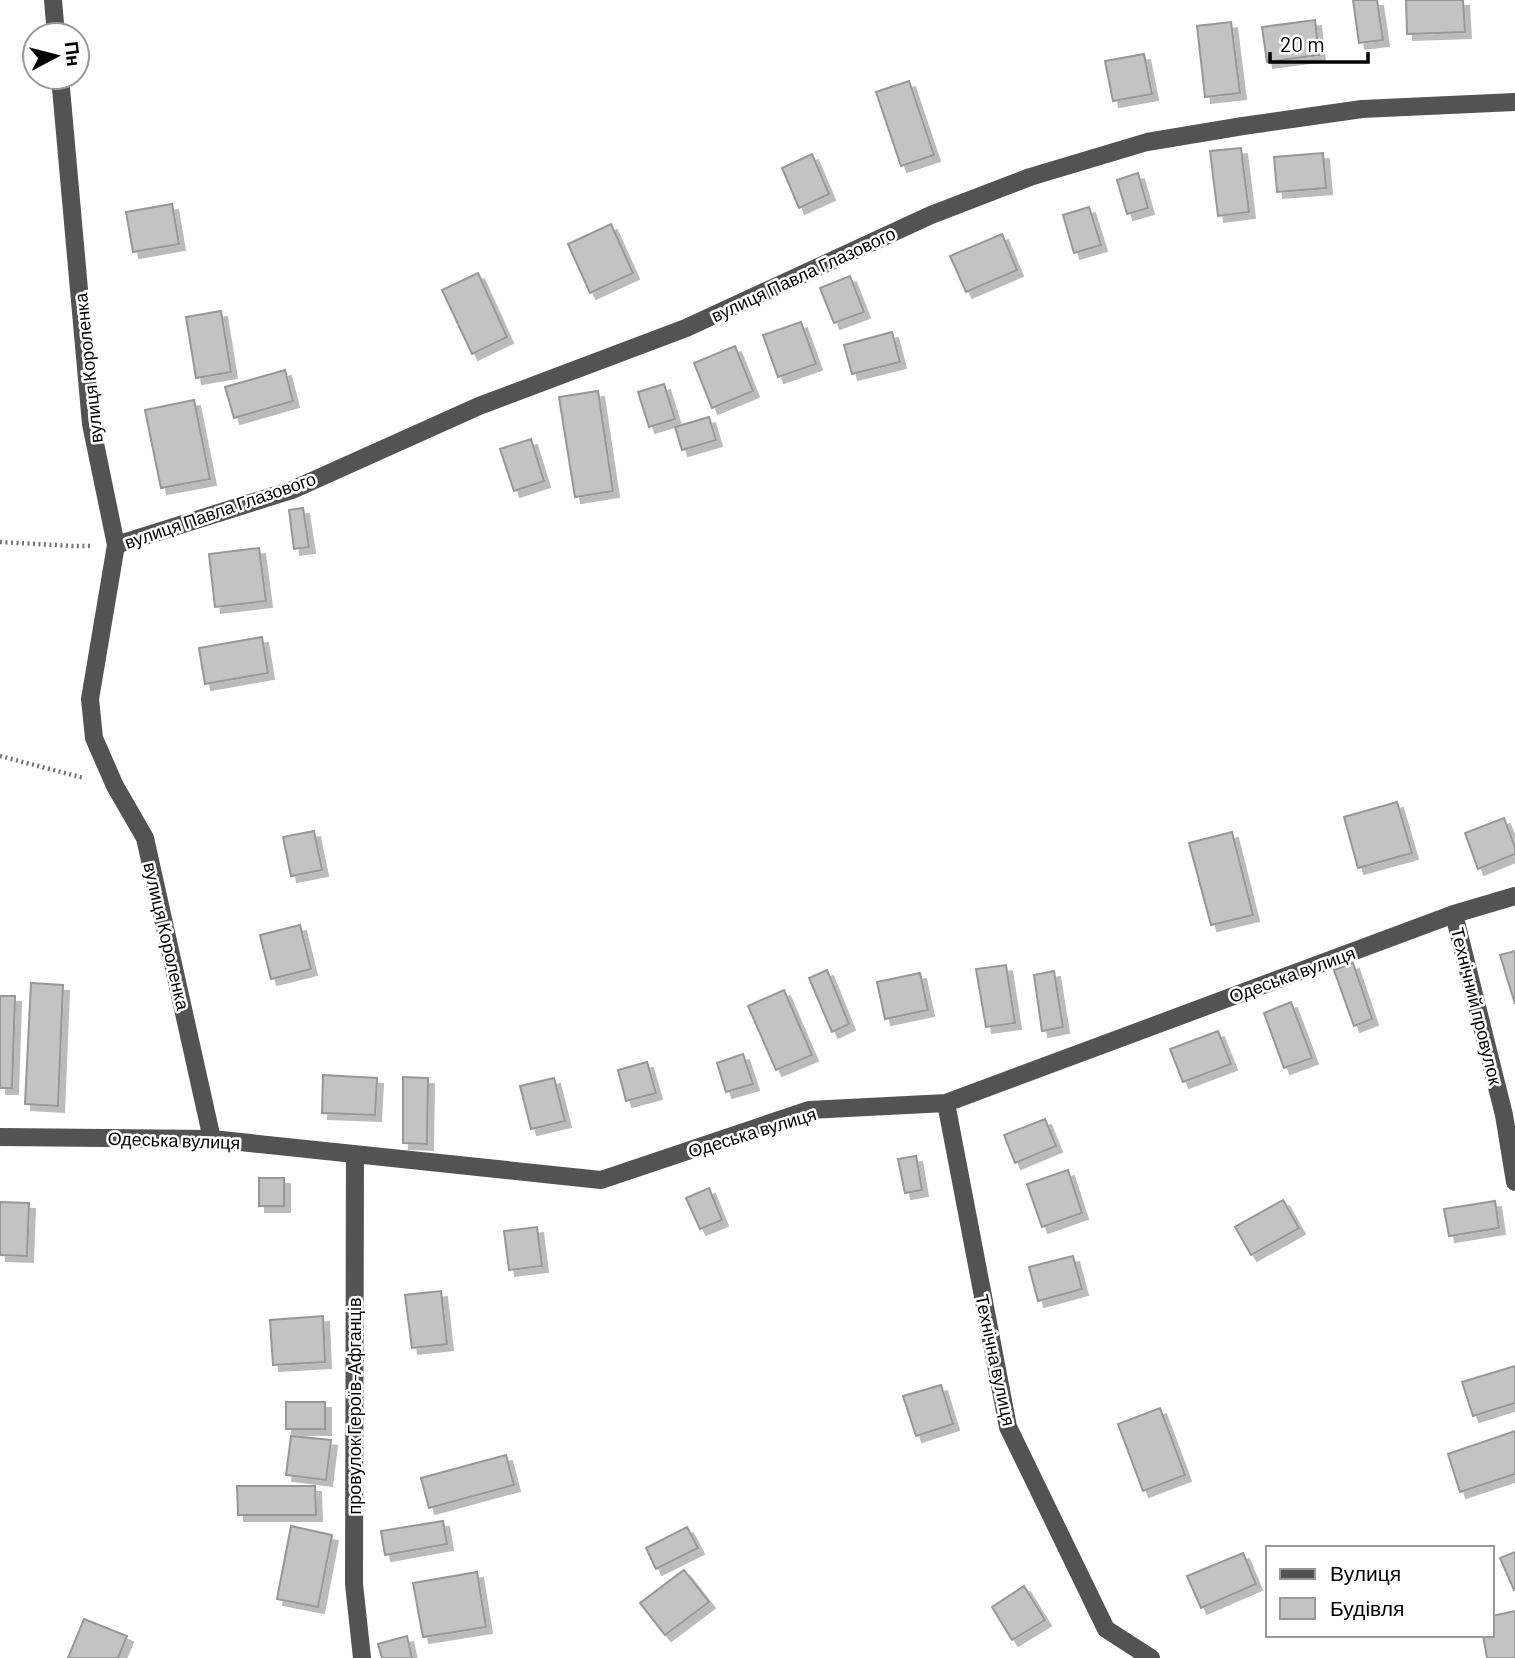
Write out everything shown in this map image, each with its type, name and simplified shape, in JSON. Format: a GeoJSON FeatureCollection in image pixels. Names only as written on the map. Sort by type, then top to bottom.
{"type":"FeatureCollection","features":[{"type":"Feature","properties":{"kind":"street"},"geometry":{"type":"LineString","coordinates":[[53,0],[55,21]]}},
{"type":"Feature","properties":{"kind":"street","name":"вулиця Короленка"},"geometry":{"type":"LineString","coordinates":[[61,91],[91,424],[116,545],[90,699],[93,738],[115,786],[145,838],[212,1139]]}},
{"type":"Feature","properties":{"kind":"street","name":"вулиця Павла Глазового"},"geometry":{"type":"LineString","coordinates":[[116,545],[292,490],[479,406],[686,328],[931,215],[1030,177],[1147,142],[1243,126],[1362,109],[1515,102]]}},
{"type":"Feature","properties":{"kind":"street","name":"Одеська вулиця"},"geometry":{"type":"LineString","coordinates":[[0,1137],[212,1139],[601,1180],[809,1111],[946,1102],[1454,914],[1515,896]]}},
{"type":"Feature","properties":{"kind":"street","name":"Технічний провулок"},"geometry":{"type":"LineString","coordinates":[[1454,914],[1504,1115],[1515,1182]]}},
{"type":"Feature","properties":{"kind":"street","name":"Технічна вулиця"},"geometry":{"type":"LineString","coordinates":[[946,1102],[1008,1427],[1106,1629],[1151,1658]]}},
{"type":"Feature","properties":{"kind":"street","name":"провулок Героїв-Афганців"},"geometry":{"type":"LineString","coordinates":[[355,1154],[354,1584],[362,1658]]}},
{"type":"Feature","properties":{"kind":"path"},"geometry":{"type":"LineString","coordinates":[[0,542],[73,546],[116,545]]}},
{"type":"Feature","properties":{"kind":"path"},"geometry":{"type":"LineString","coordinates":[[0,756],[115,786]]}},
{"type":"Feature","properties":{"kind":"building"},"geometry":{"type":"Polygon","coordinates":[[[1353,0],[1377,0],[1383,40],[1359,43],[1353,0]]]}},
{"type":"Feature","properties":{"kind":"building"},"geometry":{"type":"Polygon","coordinates":[[[1406,0],[1463,0],[1465,32],[1407,34],[1406,0]]]}},
{"type":"Feature","properties":{"kind":"building"},"geometry":{"type":"Polygon","coordinates":[[[1315,20],[1319,55],[1267,62],[1262,27],[1315,20]]]}},
{"type":"Feature","properties":{"kind":"building"},"geometry":{"type":"Polygon","coordinates":[[[1231,22],[1240,93],[1205,97],[1197,26],[1231,22]]]}},
{"type":"Feature","properties":{"kind":"building"},"geometry":{"type":"Polygon","coordinates":[[[1144,54],[1152,94],[1113,101],[1105,61],[1144,54]]]}},
{"type":"Feature","properties":{"kind":"building"},"geometry":{"type":"Polygon","coordinates":[[[909,81],[934,155],[901,166],[876,92],[909,81]]]}},
{"type":"Feature","properties":{"kind":"building"},"geometry":{"type":"Polygon","coordinates":[[[1241,148],[1249,212],[1218,216],[1210,151],[1241,148]]]}},
{"type":"Feature","properties":{"kind":"building"},"geometry":{"type":"Polygon","coordinates":[[[1323,153],[1326,188],[1277,192],[1274,157],[1323,153]]]}},
{"type":"Feature","properties":{"kind":"building"},"geometry":{"type":"Polygon","coordinates":[[[812,154],[829,194],[799,208],[782,168],[812,154]]]}},
{"type":"Feature","properties":{"kind":"building"},"geometry":{"type":"Polygon","coordinates":[[[1138,173],[1148,208],[1127,214],[1117,180],[1138,173]]]}},
{"type":"Feature","properties":{"kind":"building"},"geometry":{"type":"Polygon","coordinates":[[[172,204],[179,244],[133,252],[126,212],[172,204]]]}},
{"type":"Feature","properties":{"kind":"building"},"geometry":{"type":"Polygon","coordinates":[[[1089,207],[1101,245],[1074,253],[1063,215],[1089,207]]]}},
{"type":"Feature","properties":{"kind":"building"},"geometry":{"type":"Polygon","coordinates":[[[611,224],[633,273],[590,293],[568,244],[611,224]]]}},
{"type":"Feature","properties":{"kind":"building"},"geometry":{"type":"Polygon","coordinates":[[[1002,234],[1017,270],[966,292],[950,256],[1002,234]]]}},
{"type":"Feature","properties":{"kind":"building"},"geometry":{"type":"Polygon","coordinates":[[[478,273],[507,337],[472,354],[442,290],[478,273]]]}},
{"type":"Feature","properties":{"kind":"building"},"geometry":{"type":"Polygon","coordinates":[[[850,276],[864,312],[834,323],[820,288],[850,276]]]}},
{"type":"Feature","properties":{"kind":"building"},"geometry":{"type":"Polygon","coordinates":[[[221,311],[231,372],[196,378],[186,317],[221,311]]]}},
{"type":"Feature","properties":{"kind":"building"},"geometry":{"type":"Polygon","coordinates":[[[801,322],[816,364],[778,377],[763,335],[801,322]]]}},
{"type":"Feature","properties":{"kind":"building"},"geometry":{"type":"Polygon","coordinates":[[[892,332],[900,362],[852,374],[844,345],[892,332]]]}},
{"type":"Feature","properties":{"kind":"building"},"geometry":{"type":"Polygon","coordinates":[[[735,346],[753,391],[712,408],[694,363],[735,346]]]}},
{"type":"Feature","properties":{"kind":"building"},"geometry":{"type":"Polygon","coordinates":[[[285,370],[293,401],[234,418],[225,387],[285,370]]]}},
{"type":"Feature","properties":{"kind":"building"},"geometry":{"type":"Polygon","coordinates":[[[664,384],[675,419],[649,427],[638,392],[664,384]]]}},
{"type":"Feature","properties":{"kind":"building"},"geometry":{"type":"Polygon","coordinates":[[[598,391],[613,491],[575,497],[559,397],[598,391]]]}},
{"type":"Feature","properties":{"kind":"building"},"geometry":{"type":"Polygon","coordinates":[[[194,400],[210,479],[161,488],[145,410],[194,400]]]}},
{"type":"Feature","properties":{"kind":"building"},"geometry":{"type":"Polygon","coordinates":[[[709,417],[716,440],[682,450],[675,427],[709,417]]]}},
{"type":"Feature","properties":{"kind":"building"},"geometry":{"type":"Polygon","coordinates":[[[531,439],[544,481],[514,491],[500,449],[531,439]]]}},
{"type":"Feature","properties":{"kind":"building"},"geometry":{"type":"Polygon","coordinates":[[[303,508],[309,547],[294,549],[289,510],[303,508]]]}},
{"type":"Feature","properties":{"kind":"building"},"geometry":{"type":"Polygon","coordinates":[[[259,548],[266,601],[215,607],[209,554],[259,548]]]}},
{"type":"Feature","properties":{"kind":"building"},"geometry":{"type":"Polygon","coordinates":[[[262,637],[268,673],[205,684],[199,648],[262,637]]]}},
{"type":"Feature","properties":{"kind":"building"},"geometry":{"type":"Polygon","coordinates":[[[1397,802],[1412,853],[1358,868],[1344,817],[1397,802]]]}},
{"type":"Feature","properties":{"kind":"building"},"geometry":{"type":"Polygon","coordinates":[[[1504,818],[1515,854],[1478,869],[1465,833],[1504,818]]]}},
{"type":"Feature","properties":{"kind":"building"},"geometry":{"type":"Polygon","coordinates":[[[314,831],[322,870],[291,876],[283,837],[314,831]]]}},
{"type":"Feature","properties":{"kind":"building"},"geometry":{"type":"Polygon","coordinates":[[[1232,832],[1253,915],[1211,925],[1189,843],[1232,832]]]}},
{"type":"Feature","properties":{"kind":"building"},"geometry":{"type":"Polygon","coordinates":[[[300,925],[311,969],[271,979],[260,935],[300,925]]]}},
{"type":"Feature","properties":{"kind":"building"},"geometry":{"type":"Polygon","coordinates":[[[1515,951],[1515,1004],[1500,955],[1515,951]]]}},
{"type":"Feature","properties":{"kind":"building"},"geometry":{"type":"Polygon","coordinates":[[[1353,963],[1372,1019],[1354,1026],[1334,970],[1353,963]]]}},
{"type":"Feature","properties":{"kind":"building"},"geometry":{"type":"Polygon","coordinates":[[[1006,965],[1015,1023],[986,1027],[976,969],[1006,965]]]}},
{"type":"Feature","properties":{"kind":"building"},"geometry":{"type":"Polygon","coordinates":[[[827,970],[849,1024],[832,1032],[809,978],[827,970]]]}},
{"type":"Feature","properties":{"kind":"building"},"geometry":{"type":"Polygon","coordinates":[[[1054,971],[1063,1027],[1042,1031],[1034,975],[1054,971]]]}},
{"type":"Feature","properties":{"kind":"building"},"geometry":{"type":"Polygon","coordinates":[[[920,973],[928,1010],[885,1019],[877,982],[920,973]]]}},
{"type":"Feature","properties":{"kind":"building"},"geometry":{"type":"Polygon","coordinates":[[[31,983],[63,985],[58,1106],[25,1104],[31,983]]]}},
{"type":"Feature","properties":{"kind":"building"},"geometry":{"type":"Polygon","coordinates":[[[784,990],[812,1055],[776,1070],[748,1006],[784,990]]]}},
{"type":"Feature","properties":{"kind":"building"},"geometry":{"type":"Polygon","coordinates":[[[0,996],[15,996],[12,1088],[0,1088],[0,996]]]}},
{"type":"Feature","properties":{"kind":"building"},"geometry":{"type":"Polygon","coordinates":[[[1291,1002],[1312,1058],[1284,1068],[1264,1013],[1291,1002]]]}},
{"type":"Feature","properties":{"kind":"building"},"geometry":{"type":"Polygon","coordinates":[[[1218,1031],[1231,1064],[1183,1082],[1170,1049],[1218,1031]]]}},
{"type":"Feature","properties":{"kind":"building"},"geometry":{"type":"Polygon","coordinates":[[[743,1054],[753,1084],[726,1092],[717,1063],[743,1054]]]}},
{"type":"Feature","properties":{"kind":"building"},"geometry":{"type":"Polygon","coordinates":[[[647,1062],[656,1093],[626,1101],[618,1070],[647,1062]]]}},
{"type":"Feature","properties":{"kind":"building"},"geometry":{"type":"Polygon","coordinates":[[[323,1075],[377,1078],[375,1115],[322,1113],[323,1075]]]}},
{"type":"Feature","properties":{"kind":"building"},"geometry":{"type":"Polygon","coordinates":[[[403,1077],[428,1078],[427,1144],[403,1143],[403,1077]]]}},
{"type":"Feature","properties":{"kind":"building"},"geometry":{"type":"Polygon","coordinates":[[[554,1078],[565,1121],[531,1129],[520,1086],[554,1078]]]}},
{"type":"Feature","properties":{"kind":"building"},"geometry":{"type":"Polygon","coordinates":[[[1045,1119],[1056,1146],[1015,1163],[1004,1135],[1045,1119]]]}},
{"type":"Feature","properties":{"kind":"building"},"geometry":{"type":"Polygon","coordinates":[[[916,1156],[922,1190],[905,1193],[898,1159],[916,1156]]]}},
{"type":"Feature","properties":{"kind":"building"},"geometry":{"type":"Polygon","coordinates":[[[1068,1170],[1082,1213],[1042,1227],[1027,1184],[1068,1170]]]}},
{"type":"Feature","properties":{"kind":"building"},"geometry":{"type":"Polygon","coordinates":[[[259,1178],[284,1178],[284,1206],[259,1206],[259,1178]]]}},
{"type":"Feature","properties":{"kind":"building"},"geometry":{"type":"Polygon","coordinates":[[[709,1188],[722,1220],[700,1229],[686,1198],[709,1188]]]}},
{"type":"Feature","properties":{"kind":"building"},"geometry":{"type":"Polygon","coordinates":[[[1283,1200],[1299,1228],[1251,1255],[1235,1227],[1283,1200]]]}},
{"type":"Feature","properties":{"kind":"building"},"geometry":{"type":"Polygon","coordinates":[[[1495,1201],[1499,1228],[1449,1236],[1444,1209],[1495,1201]]]}},
{"type":"Feature","properties":{"kind":"building"},"geometry":{"type":"Polygon","coordinates":[[[0,1202],[29,1203],[27,1256],[0,1255],[0,1202]]]}},
{"type":"Feature","properties":{"kind":"building"},"geometry":{"type":"Polygon","coordinates":[[[537,1227],[542,1266],[509,1270],[504,1231],[537,1227]]]}},
{"type":"Feature","properties":{"kind":"building"},"geometry":{"type":"Polygon","coordinates":[[[1073,1256],[1082,1289],[1038,1301],[1029,1267],[1073,1256]]]}},
{"type":"Feature","properties":{"kind":"building"},"geometry":{"type":"Polygon","coordinates":[[[441,1291],[447,1344],[412,1348],[405,1295],[441,1291]]]}},
{"type":"Feature","properties":{"kind":"building"},"geometry":{"type":"Polygon","coordinates":[[[323,1316],[325,1362],[273,1365],[270,1320],[323,1316]]]}},
{"type":"Feature","properties":{"kind":"building"},"geometry":{"type":"Polygon","coordinates":[[[1515,1366],[1515,1403],[1473,1416],[1462,1382],[1515,1366]]]}},
{"type":"Feature","properties":{"kind":"building"},"geometry":{"type":"Polygon","coordinates":[[[941,1385],[953,1424],[916,1436],[903,1396],[941,1385]]]}},
{"type":"Feature","properties":{"kind":"building"},"geometry":{"type":"Polygon","coordinates":[[[286,1402],[325,1402],[325,1429],[286,1429],[286,1402]]]}},
{"type":"Feature","properties":{"kind":"building"},"geometry":{"type":"Polygon","coordinates":[[[1160,1408],[1185,1475],[1143,1491],[1118,1424],[1160,1408]]]}},
{"type":"Feature","properties":{"kind":"building"},"geometry":{"type":"Polygon","coordinates":[[[1515,1431],[1515,1474],[1460,1492],[1448,1454],[1515,1431]]]}},
{"type":"Feature","properties":{"kind":"building"},"geometry":{"type":"Polygon","coordinates":[[[291,1436],[331,1440],[326,1480],[286,1475],[291,1436]]]}},
{"type":"Feature","properties":{"kind":"building"},"geometry":{"type":"Polygon","coordinates":[[[506,1455],[514,1485],[429,1508],[421,1478],[506,1455]]]}},
{"type":"Feature","properties":{"kind":"building"},"geometry":{"type":"Polygon","coordinates":[[[237,1486],[315,1486],[316,1515],[238,1515],[237,1486]]]}},
{"type":"Feature","properties":{"kind":"building"},"geometry":{"type":"Polygon","coordinates":[[[443,1521],[447,1544],[385,1555],[381,1531],[443,1521]]]}},
{"type":"Feature","properties":{"kind":"building"},"geometry":{"type":"Polygon","coordinates":[[[291,1526],[332,1535],[318,1607],[277,1599],[291,1526]]]}},
{"type":"Feature","properties":{"kind":"building"},"geometry":{"type":"Polygon","coordinates":[[[687,1527],[698,1548],[656,1569],[646,1548],[687,1527]]]}},
{"type":"Feature","properties":{"kind":"building"},"geometry":{"type":"Polygon","coordinates":[[[1515,1552],[1515,1590],[1514,1590],[1500,1558],[1515,1552]]]}},
{"type":"Feature","properties":{"kind":"building"},"geometry":{"type":"Polygon","coordinates":[[[1243,1553],[1256,1584],[1201,1608],[1187,1576],[1243,1553]]]}},
{"type":"Feature","properties":{"kind":"building"},"geometry":{"type":"Polygon","coordinates":[[[684,1570],[709,1602],[665,1635],[640,1603],[684,1570]]]}},
{"type":"Feature","properties":{"kind":"building"},"geometry":{"type":"Polygon","coordinates":[[[477,1572],[486,1627],[423,1637],[413,1583],[477,1572]]]}},
{"type":"Feature","properties":{"kind":"building"},"geometry":{"type":"Polygon","coordinates":[[[1024,1586],[1045,1620],[1012,1640],[992,1607],[1024,1586]]]}},
{"type":"Feature","properties":{"kind":"building"},"geometry":{"type":"Polygon","coordinates":[[[1515,1611],[1515,1658],[1487,1658],[1483,1637],[1494,1637],[1494,1616],[1515,1611]]]}},
{"type":"Feature","properties":{"kind":"building"},"geometry":{"type":"Polygon","coordinates":[[[84,1619],[127,1636],[118,1658],[68,1658],[84,1619]]]}},
{"type":"Feature","properties":{"kind":"building"},"geometry":{"type":"Polygon","coordinates":[[[407,1636],[412,1658],[382,1658],[378,1644],[407,1636]]]}}]}
